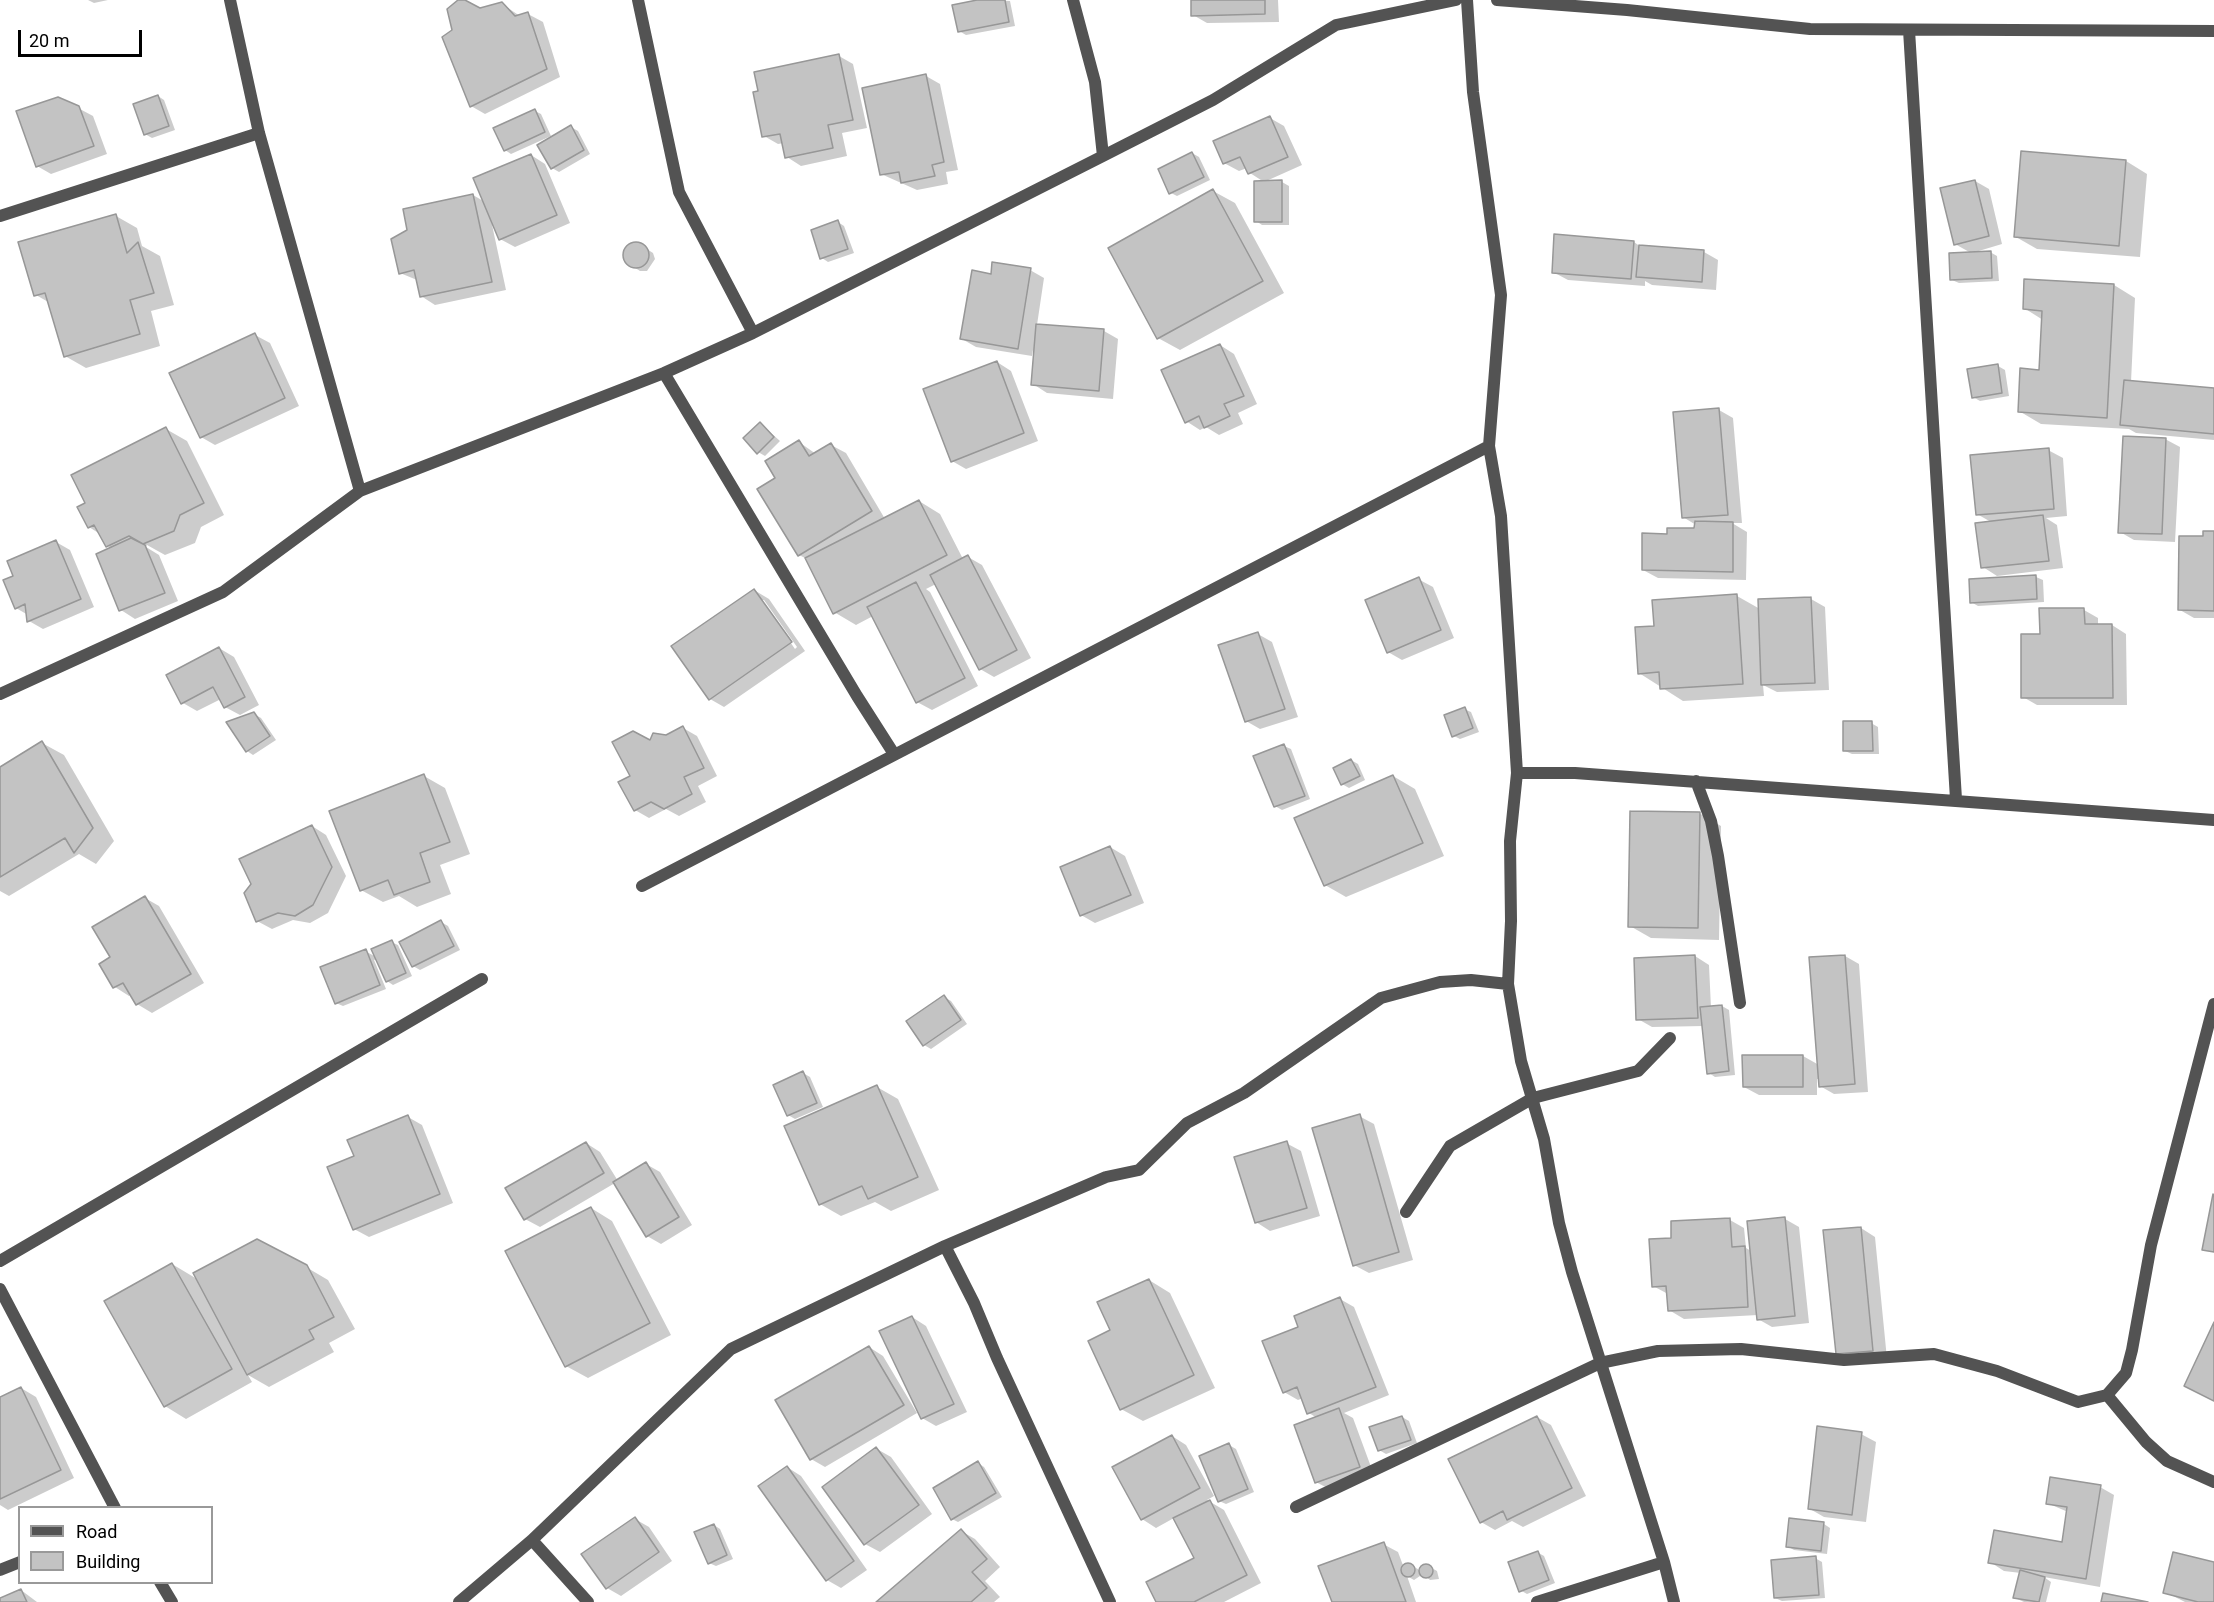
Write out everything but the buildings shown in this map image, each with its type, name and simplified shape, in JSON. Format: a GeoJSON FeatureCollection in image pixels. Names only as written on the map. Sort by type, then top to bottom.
{"type":"FeatureCollection","features":[{"type":"Feature","properties":{"kind":"street"},"geometry":{"type":"LineString","coordinates":[[230,0],[259,133],[360,491]]}},
{"type":"Feature","properties":{"kind":"street"},"geometry":{"type":"LineString","coordinates":[[638,0],[679,192],[753,333]]}},
{"type":"Feature","properties":{"kind":"street"},"geometry":{"type":"LineString","coordinates":[[1073,0],[1095,82],[1102,156]]}},
{"type":"Feature","properties":{"kind":"street"},"geometry":{"type":"LineString","coordinates":[[0,694],[223,592],[360,491],[664,373],[753,333],[1213,100],[1336,25],[1456,0]]}},
{"type":"Feature","properties":{"kind":"street"},"geometry":{"type":"LineString","coordinates":[[1467,0],[1473,92],[1500,295],[1489,446],[1501,516],[1517,773],[1510,841],[1511,921],[1508,984],[1521,1061],[1544,1139],[1559,1223],[1600,1363],[1664,1562],[1674,1602]]}},
{"type":"Feature","properties":{"kind":"street"},"geometry":{"type":"LineString","coordinates":[[1497,0],[1627,10],[1810,29],[2214,31]]}},
{"type":"Feature","properties":{"kind":"street"},"geometry":{"type":"LineString","coordinates":[[1909,30],[1956,799]]}},
{"type":"Feature","properties":{"kind":"street"},"geometry":{"type":"LineString","coordinates":[[0,216],[259,133]]}},
{"type":"Feature","properties":{"kind":"street"},"geometry":{"type":"LineString","coordinates":[[664,373],[894,754]]}},
{"type":"Feature","properties":{"kind":"street"},"geometry":{"type":"LineString","coordinates":[[642,886],[1489,446]]}},
{"type":"Feature","properties":{"kind":"street"},"geometry":{"type":"LineString","coordinates":[[1517,773],[1575,773],[1956,799],[2214,820]]}},
{"type":"Feature","properties":{"kind":"street"},"geometry":{"type":"LineString","coordinates":[[1696,782],[1711,821],[1718,856],[1740,1003]]}},
{"type":"Feature","properties":{"kind":"street"},"geometry":{"type":"LineString","coordinates":[[0,1261],[482,979]]}},
{"type":"Feature","properties":{"kind":"street"},"geometry":{"type":"LineString","coordinates":[[459,1602],[532,1540],[731,1349],[945,1246],[1106,1178],[1139,1170],[1187,1123],[1244,1093],[1381,998],[1440,982],[1470,980],[1508,984]]}},
{"type":"Feature","properties":{"kind":"street"},"geometry":{"type":"LineString","coordinates":[[1296,1507],[1600,1363],[1658,1351],[1697,1348],[1741,1349],[1844,1360],[1934,1354],[1997,1371],[2078,1402],[2107,1395],[2126,1373],[2151,1245],[2214,1004]]}},
{"type":"Feature","properties":{"kind":"street"},"geometry":{"type":"LineString","coordinates":[[1406,1212],[1450,1146],[1533,1098],[1638,1071],[1670,1038]]}},
{"type":"Feature","properties":{"kind":"street"},"geometry":{"type":"LineString","coordinates":[[945,1246],[974,1302],[997,1359],[1110,1602]]}},
{"type":"Feature","properties":{"kind":"street"},"geometry":{"type":"LineString","coordinates":[[0,1289],[114,1506]]}},
{"type":"Feature","properties":{"kind":"street"},"geometry":{"type":"LineString","coordinates":[[2107,1395],[2146,1442],[2167,1461],[2214,1482]]}},
{"type":"Feature","properties":{"kind":"street"},"geometry":{"type":"LineString","coordinates":[[532,1540],[588,1602]]}},
{"type":"Feature","properties":{"kind":"street"},"geometry":{"type":"LineString","coordinates":[[1537,1602],[1664,1562]]}},
{"type":"Feature","properties":{"kind":"street"},"geometry":{"type":"LineString","coordinates":[[0,1570],[18,1563]]}},
{"type":"Feature","properties":{"kind":"street"},"geometry":{"type":"LineString","coordinates":[[161,1584],[172,1602]]}}]}
